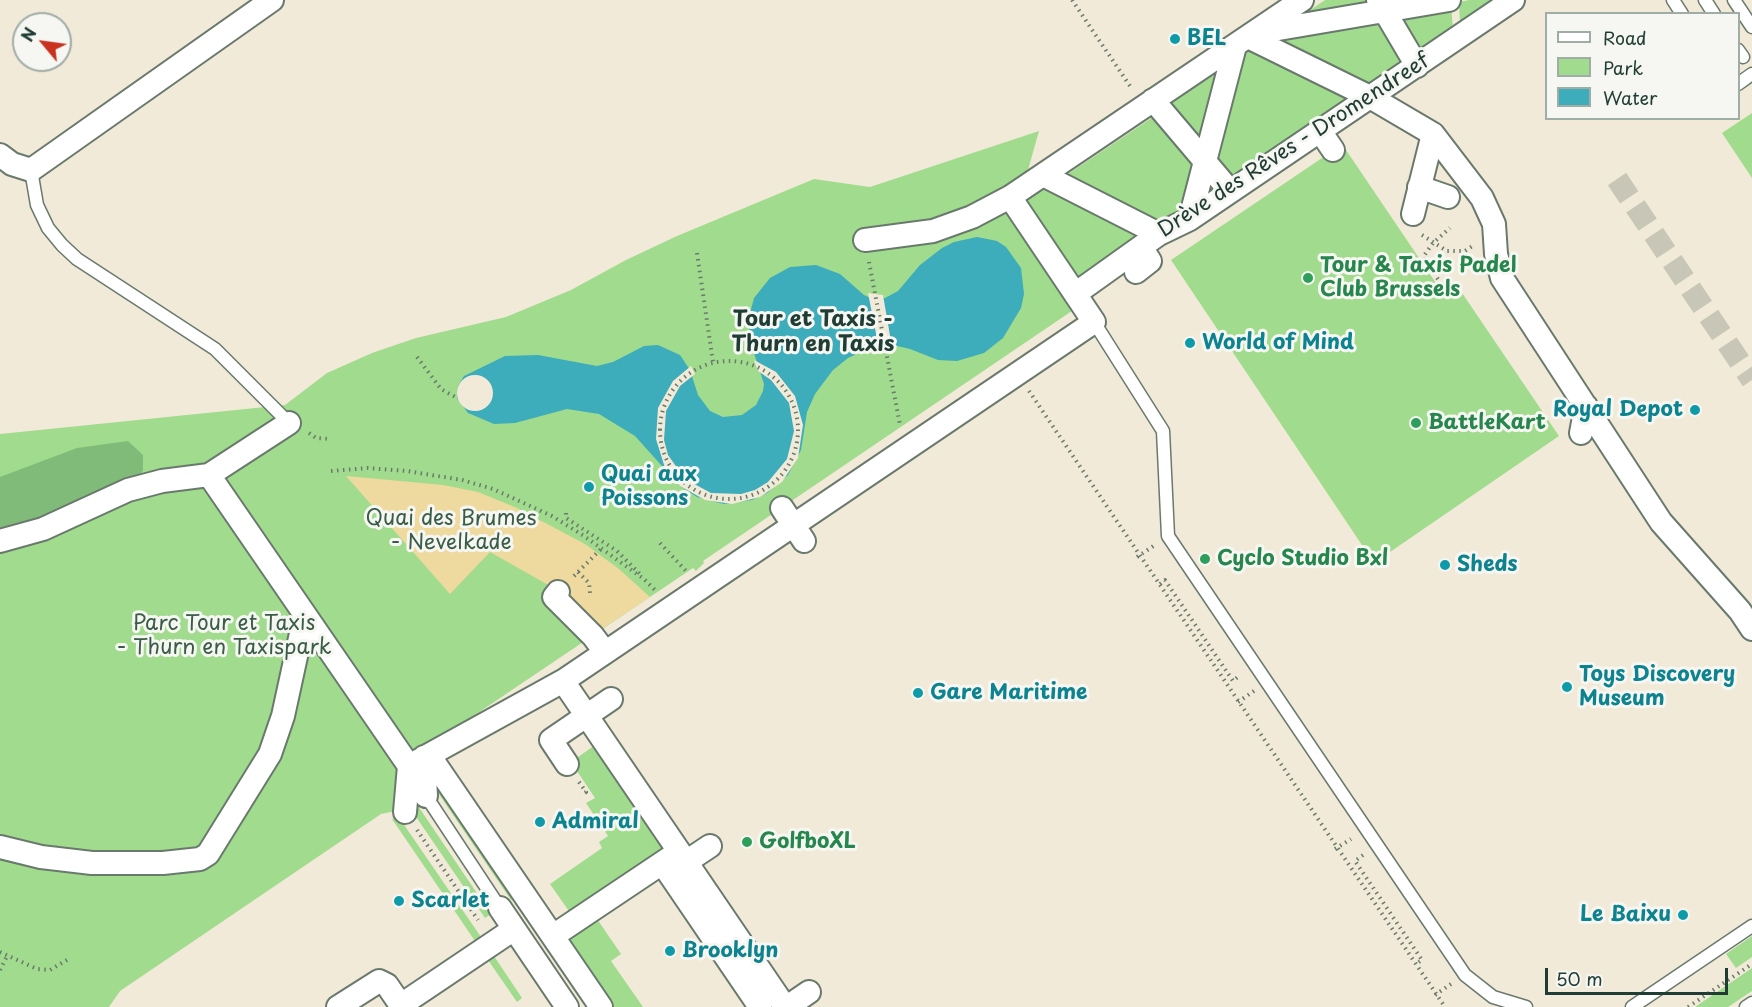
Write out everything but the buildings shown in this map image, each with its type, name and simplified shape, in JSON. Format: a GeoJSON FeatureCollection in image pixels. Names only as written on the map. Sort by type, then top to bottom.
{"type":"FeatureCollection","features":[{"type":"Feature","properties":{"kind":"street"},"geometry":{"type":"LineString","coordinates":[[0,155],[12,164],[31,170],[272,0]]}},
{"type":"Feature","properties":{"kind":"street"},"geometry":{"type":"LineString","coordinates":[[865,240],[933,231],[972,217],[1010,197],[1302,0]]}},
{"type":"Feature","properties":{"kind":"street"},"geometry":{"type":"LineString","coordinates":[[1245,39],[1382,6],[1449,0]]}},
{"type":"Feature","properties":{"kind":"street"},"geometry":{"type":"LineString","coordinates":[[1454,0],[1458,37]]}},
{"type":"Feature","properties":{"kind":"street","name":"Drève des Rêves - Dromendreef"},"geometry":{"type":"LineString","coordinates":[[1075,294],[1159,234],[1190,219],[1513,0]]}},
{"type":"Feature","properties":{"kind":"street"},"geometry":{"type":"LineString","coordinates":[[1382,6],[1417,66]]}},
{"type":"Feature","properties":{"kind":"street"},"geometry":{"type":"LineString","coordinates":[[1245,39],[1370,97],[1433,134],[1482,198],[1494,224],[1496,254],[1502,278],[1661,522],[1740,611],[1752,629]]}},
{"type":"Feature","properties":{"kind":"street"},"geometry":{"type":"LineString","coordinates":[[1190,219],[1205,163],[1245,39]]}},
{"type":"Feature","properties":{"kind":"street"},"geometry":{"type":"LineString","coordinates":[[1148,104],[1230,191]]}},
{"type":"Feature","properties":{"kind":"street"},"geometry":{"type":"LineString","coordinates":[[1320,131],[1334,150]]}},
{"type":"Feature","properties":{"kind":"street"},"geometry":{"type":"LineString","coordinates":[[1413,214],[1435,195],[1433,134]]}},
{"type":"Feature","properties":{"kind":"street"},"geometry":{"type":"LineString","coordinates":[[1043,175],[1159,234]]}},
{"type":"Feature","properties":{"kind":"street"},"geometry":{"type":"LineString","coordinates":[[405,812],[421,760],[563,681],[605,652],[670,616],[793,525],[904,450],[936,440],[1094,322],[1010,197]]}},
{"type":"Feature","properties":{"kind":"street"},"geometry":{"type":"LineString","coordinates":[[1136,272],[1150,261],[1141,247]]}},
{"type":"Feature","properties":{"kind":"street"},"geometry":{"type":"LineString","coordinates":[[1581,434],[1586,406]]}},
{"type":"Feature","properties":{"kind":"street"},"geometry":{"type":"LineString","coordinates":[[0,541],[43,529],[128,490],[162,481],[209,475],[289,423]]}},
{"type":"Feature","properties":{"kind":"street"},"geometry":{"type":"LineString","coordinates":[[209,475],[305,615],[421,760],[553,936],[601,1007]]}},
{"type":"Feature","properties":{"kind":"street"},"geometry":{"type":"LineString","coordinates":[[558,592],[554,597],[593,636],[605,652]]}},
{"type":"Feature","properties":{"kind":"street"},"geometry":{"type":"LineString","coordinates":[[0,847],[41,857],[92,863],[163,863],[200,859],[208,854],[270,754],[283,716],[305,615]]}},
{"type":"Feature","properties":{"kind":"street"},"geometry":{"type":"LineString","coordinates":[[563,681],[676,859],[786,1007],[809,992]]}},
{"type":"Feature","properties":{"kind":"street"},"geometry":{"type":"LineString","coordinates":[[567,764],[551,740],[611,699]]}},
{"type":"Feature","properties":{"kind":"street"},"geometry":{"type":"LineString","coordinates":[[421,760],[426,796]]}},
{"type":"Feature","properties":{"kind":"street"},"geometry":{"type":"LineString","coordinates":[[553,936],[676,859],[710,846]]}},
{"type":"Feature","properties":{"kind":"street"},"geometry":{"type":"LineString","coordinates":[[676,859],[750,1004]]}},
{"type":"Feature","properties":{"kind":"street"},"geometry":{"type":"LineString","coordinates":[[500,908],[567,1007]]}},
{"type":"Feature","properties":{"kind":"street"},"geometry":{"type":"LineString","coordinates":[[338,1007],[379,981],[387,984],[402,1006],[514,929]]}},
{"type":"Feature","properties":{"kind":"lane"},"geometry":{"type":"LineString","coordinates":[[1734,0],[1752,27]]}},
{"type":"Feature","properties":{"kind":"lane"},"geometry":{"type":"LineString","coordinates":[[31,170],[37,205],[48,228],[62,245],[77,259],[215,349],[289,423]]}},
{"type":"Feature","properties":{"kind":"lane"},"geometry":{"type":"LineString","coordinates":[[1094,322],[1163,431],[1168,536],[1465,975],[1493,997],[1526,1007]]}},
{"type":"Feature","properties":{"kind":"lane"},"geometry":{"type":"LineString","coordinates":[[426,796],[500,908]]}},
{"type":"Feature","properties":{"kind":"lane"},"geometry":{"type":"LineString","coordinates":[[1632,1007],[1752,926]]}},
{"type":"Feature","properties":{"kind":"lane"},"geometry":{"type":"LineString","coordinates":[[1746,1007],[1752,1003]]}},
{"type":"Feature","properties":{"kind":"path"},"geometry":{"type":"LineString","coordinates":[[1072,0],[1148,104]]}},
{"type":"Feature","properties":{"kind":"path"},"geometry":{"type":"LineString","coordinates":[[1448,294],[1423,257],[1432,243],[1450,228]]}},
{"type":"Feature","properties":{"kind":"path"},"geometry":{"type":"LineString","coordinates":[[697,253],[713,362]]}},
{"type":"Feature","properties":{"kind":"path"},"geometry":{"type":"LineString","coordinates":[[873,282],[904,450]]}},
{"type":"Feature","properties":{"kind":"path"},"geometry":{"type":"LineString","coordinates":[[417,357],[441,389],[457,398]]}},
{"type":"Feature","properties":{"kind":"path"},"geometry":{"type":"LineString","coordinates":[[732,360],[760,368],[783,386],[796,411],[798,440],[788,467],[768,487],[739,499],[723,499],[694,490],[671,469],[660,440],[659,424],[669,394],[691,372],[713,362],[732,360]]}},
{"type":"Feature","properties":{"kind":"path"},"geometry":{"type":"LineString","coordinates":[[1033,398],[1445,1007]]}},
{"type":"Feature","properties":{"kind":"path"},"geometry":{"type":"LineString","coordinates":[[331,471],[390,469],[462,480],[523,502],[602,548],[644,579]]}},
{"type":"Feature","properties":{"kind":"path"},"geometry":{"type":"LineString","coordinates":[[567,513],[566,518],[617,551],[644,579],[670,616]]}},
{"type":"Feature","properties":{"kind":"path"},"geometry":{"type":"LineString","coordinates":[[660,543],[673,556]]}},
{"type":"Feature","properties":{"kind":"path"},"geometry":{"type":"LineString","coordinates":[[558,592],[602,548]]}},
{"type":"Feature","properties":{"kind":"path"},"geometry":{"type":"LineString","coordinates":[[1138,556],[1151,548]]}},
{"type":"Feature","properties":{"kind":"path"},"geometry":{"type":"LineString","coordinates":[[578,572],[589,583],[590,593]]}},
{"type":"Feature","properties":{"kind":"path"},"geometry":{"type":"LineString","coordinates":[[1160,584],[1165,580],[1227,673]]}},
{"type":"Feature","properties":{"kind":"path"},"geometry":{"type":"LineString","coordinates":[[1238,702],[1252,693]]}},
{"type":"Feature","properties":{"kind":"path"},"geometry":{"type":"LineString","coordinates":[[581,795],[586,792],[582,787]]}},
{"type":"Feature","properties":{"kind":"path"},"geometry":{"type":"LineString","coordinates":[[405,812],[494,943]]}},
{"type":"Feature","properties":{"kind":"path"},"geometry":{"type":"LineString","coordinates":[[1336,848],[1350,839]]}},
{"type":"Feature","properties":{"kind":"path"},"geometry":{"type":"LineString","coordinates":[[1360,869],[1422,960],[1416,964]]}},
{"type":"Feature","properties":{"kind":"path"},"geometry":{"type":"LineString","coordinates":[[0,952],[37,969],[50,970],[67,960]]}},
{"type":"Feature","properties":{"kind":"path"},"geometry":{"type":"LineString","coordinates":[[0,970],[8,956]]}},
{"type":"Feature","properties":{"kind":"path"},"geometry":{"type":"LineString","coordinates":[[1688,1007],[1752,964]]}},
{"type":"Feature","properties":{"kind":"path"},"geometry":{"type":"LineString","coordinates":[[1435,995],[1449,985]]}},
{"type":"Feature","properties":{"kind":"green space"},"geometry":{"type":"Polygon","coordinates":[[[1325,0],[1374,0],[1379,9],[1288,25],[1325,0]]]}},
{"type":"Feature","properties":{"kind":"green space"},"geometry":{"type":"Polygon","coordinates":[[[1498,0],[1460,25],[1459,2],[1498,0]]]}},
{"type":"Feature","properties":{"kind":"green space"},"geometry":{"type":"Polygon","coordinates":[[[1451,4],[1453,30],[1415,56],[1391,14],[1451,4]]]}},
{"type":"Feature","properties":{"kind":"green space"},"geometry":{"type":"Polygon","coordinates":[[[1384,16],[1410,60],[1365,90],[1265,41],[1384,16]]]}},
{"type":"Feature","properties":{"kind":"green space"},"geometry":{"type":"Polygon","coordinates":[[[1258,45],[1357,95],[1226,184],[1209,162],[1235,61],[1258,45]]]}},
{"type":"Feature","properties":{"kind":"green space"},"geometry":{"type":"Polygon","coordinates":[[[1226,67],[1203,155],[1164,108],[1226,67]]]}},
{"type":"Feature","properties":{"kind":"green space"},"geometry":{"type":"Polygon","coordinates":[[[1159,113],[1201,164],[1189,209],[1158,230],[1059,180],[1159,113]]]}},
{"type":"Feature","properties":{"kind":"green space"},"geometry":{"type":"Polygon","coordinates":[[[1752,113],[1752,178],[1722,133],[1752,113]]]}},
{"type":"Feature","properties":{"kind":"green space","name":"Parc Tour et Taxis - Thurn en Taxispark"},"geometry":{"type":"Polygon","coordinates":[[[1039,131],[1028,170],[1042,190],[1052,184],[1151,234],[1090,290],[1094,296],[703,561],[704,563],[696,571],[693,568],[414,756],[416,803],[491,914],[485,918],[410,808],[381,814],[120,991],[109,1007],[0,1007],[0,434],[285,405],[327,373],[372,353],[416,338],[506,317],[571,290],[677,236],[814,179],[870,187],[1039,131]]]}},
{"type":"Feature","properties":{"kind":"green space"},"geometry":{"type":"Polygon","coordinates":[[[1344,147],[1444,295],[1458,287],[1559,436],[1374,563],[1171,260],[1325,156],[1327,159],[1344,147]]]}},
{"type":"Feature","properties":{"kind":"green space"},"geometry":{"type":"Polygon","coordinates":[[[128,441],[143,455],[143,470],[139,477],[62,512],[0,531],[0,477],[77,448],[128,441]]]}},
{"type":"Feature","properties":{"kind":"green space"},"geometry":{"type":"Polygon","coordinates":[[[598,743],[669,848],[571,914],[550,884],[602,848],[599,842],[608,836],[586,803],[595,798],[571,762],[598,743]]]}},
{"type":"Feature","properties":{"kind":"green space"},"geometry":{"type":"Polygon","coordinates":[[[442,786],[517,896],[511,900],[436,790],[442,786]]]}},
{"type":"Feature","properties":{"kind":"green space"},"geometry":{"type":"Polygon","coordinates":[[[398,816],[481,937],[475,941],[392,819],[398,816]]]}},
{"type":"Feature","properties":{"kind":"green space"},"geometry":{"type":"Polygon","coordinates":[[[595,916],[621,954],[611,961],[643,1007],[610,1007],[563,938],[595,916]]]}},
{"type":"Feature","properties":{"kind":"green space"},"geometry":{"type":"Polygon","coordinates":[[[1752,936],[1752,957],[1736,968],[1726,954],[1752,936]]]}},
{"type":"Feature","properties":{"kind":"green space"},"geometry":{"type":"Polygon","coordinates":[[[494,956],[522,998],[517,1002],[488,960],[494,956]]]}},
{"type":"Feature","properties":{"kind":"green space"},"geometry":{"type":"Polygon","coordinates":[[[1752,968],[1752,991],[1728,1007],[1695,1007],[1752,968]]]}},
{"type":"Feature","properties":{"kind":"sand","name":"Quai des Brumes - Nevelkade"},"geometry":{"type":"Polygon","coordinates":[[[346,476],[443,485],[478,492],[517,508],[585,544],[619,569],[650,597],[602,629],[550,586],[490,552],[450,594],[346,476]]]}},
{"type":"Feature","properties":{"kind":"water"},"geometry":{"type":"Polygon","coordinates":[[[977,237],[997,241],[1006,247],[1021,268],[1024,294],[1021,308],[1003,338],[984,353],[957,361],[938,360],[889,344],[872,347],[848,358],[833,370],[815,394],[807,412],[801,450],[788,475],[767,493],[752,500],[724,504],[697,497],[680,486],[635,436],[599,414],[567,409],[515,423],[494,424],[468,413],[457,398],[458,386],[464,376],[505,356],[538,355],[597,366],[613,362],[644,346],[658,345],[680,355],[690,370],[698,395],[710,411],[723,417],[742,415],[756,405],[763,391],[764,384],[751,344],[748,321],[754,298],[770,278],[790,267],[816,265],[840,274],[864,295],[873,299],[885,298],[898,291],[920,265],[942,248],[954,242],[977,237]]]}},
{"type":"Feature","properties":{"kind":"pier"},"geometry":{"type":"Polygon","coordinates":[[[868,293],[883,295],[892,347],[879,349],[868,293]]]}},
{"type":"Feature","properties":{"kind":"pier"},"geometry":{"type":"Polygon","coordinates":[[[754,360],[776,372],[795,396],[803,425],[798,458],[782,482],[760,497],[732,504],[705,500],[680,486],[665,468],[656,439],[658,408],[673,381],[691,366],[695,374],[680,386],[666,411],[664,440],[668,455],[685,479],[711,493],[741,494],[755,490],[768,482],[787,459],[794,431],[789,403],[771,380],[758,371],[754,360]]]}},
{"type":"Feature","properties":{"kind":"pier"},"geometry":{"type":"Polygon","coordinates":[[[475,375],[488,380],[493,393],[488,406],[475,411],[462,406],[457,393],[462,380],[475,375]]]}},
{"type":"Feature","properties":{"kind":"tunnel"},"geometry":{"type":"LineString","coordinates":[[1617,179],[1752,380]]}},
{"type":"Feature","properties":{"kind":"place","name":"BEL"},"geometry":{"type":"Point","coordinates":[1175,39]}},
{"type":"Feature","properties":{"kind":"place","name":"Tour & Taxis Padel Club Brussels"},"geometry":{"type":"Point","coordinates":[1308,278]}},
{"type":"Feature","properties":{"kind":"place","name":"World of Mind"},"geometry":{"type":"Point","coordinates":[1190,343]}},
{"type":"Feature","properties":{"kind":"place","name":"Royal Depot"},"geometry":{"type":"Point","coordinates":[1695,410]}},
{"type":"Feature","properties":{"kind":"place","name":"BattleKart"},"geometry":{"type":"Point","coordinates":[1416,423]}},
{"type":"Feature","properties":{"kind":"place","name":"Quai aux Poissons"},"geometry":{"type":"Point","coordinates":[589,487]}},
{"type":"Feature","properties":{"kind":"place","name":"Cyclo Studio Bxl"},"geometry":{"type":"Point","coordinates":[1205,559]}},
{"type":"Feature","properties":{"kind":"place","name":"Sheds"},"geometry":{"type":"Point","coordinates":[1445,565]}},
{"type":"Feature","properties":{"kind":"place","name":"Toys Discovery Museum"},"geometry":{"type":"Point","coordinates":[1567,687]}},
{"type":"Feature","properties":{"kind":"place","name":"Gare Maritime"},"geometry":{"type":"Point","coordinates":[918,693]}},
{"type":"Feature","properties":{"kind":"place","name":"Admiral"},"geometry":{"type":"Point","coordinates":[540,822]}},
{"type":"Feature","properties":{"kind":"place","name":"GolfboXL"},"geometry":{"type":"Point","coordinates":[747,842]}},
{"type":"Feature","properties":{"kind":"place","name":"Scarlet"},"geometry":{"type":"Point","coordinates":[399,901]}},
{"type":"Feature","properties":{"kind":"place","name":"Le Baixu"},"geometry":{"type":"Point","coordinates":[1683,915]}},
{"type":"Feature","properties":{"kind":"place","name":"Brooklyn"},"geometry":{"type":"Point","coordinates":[670,951]}},
{"type":"Feature","properties":{"kind":"district","name":"Tour et Taxis - Thurn en Taxis"},"geometry":{"type":"Point","coordinates":[813,332]}}]}
